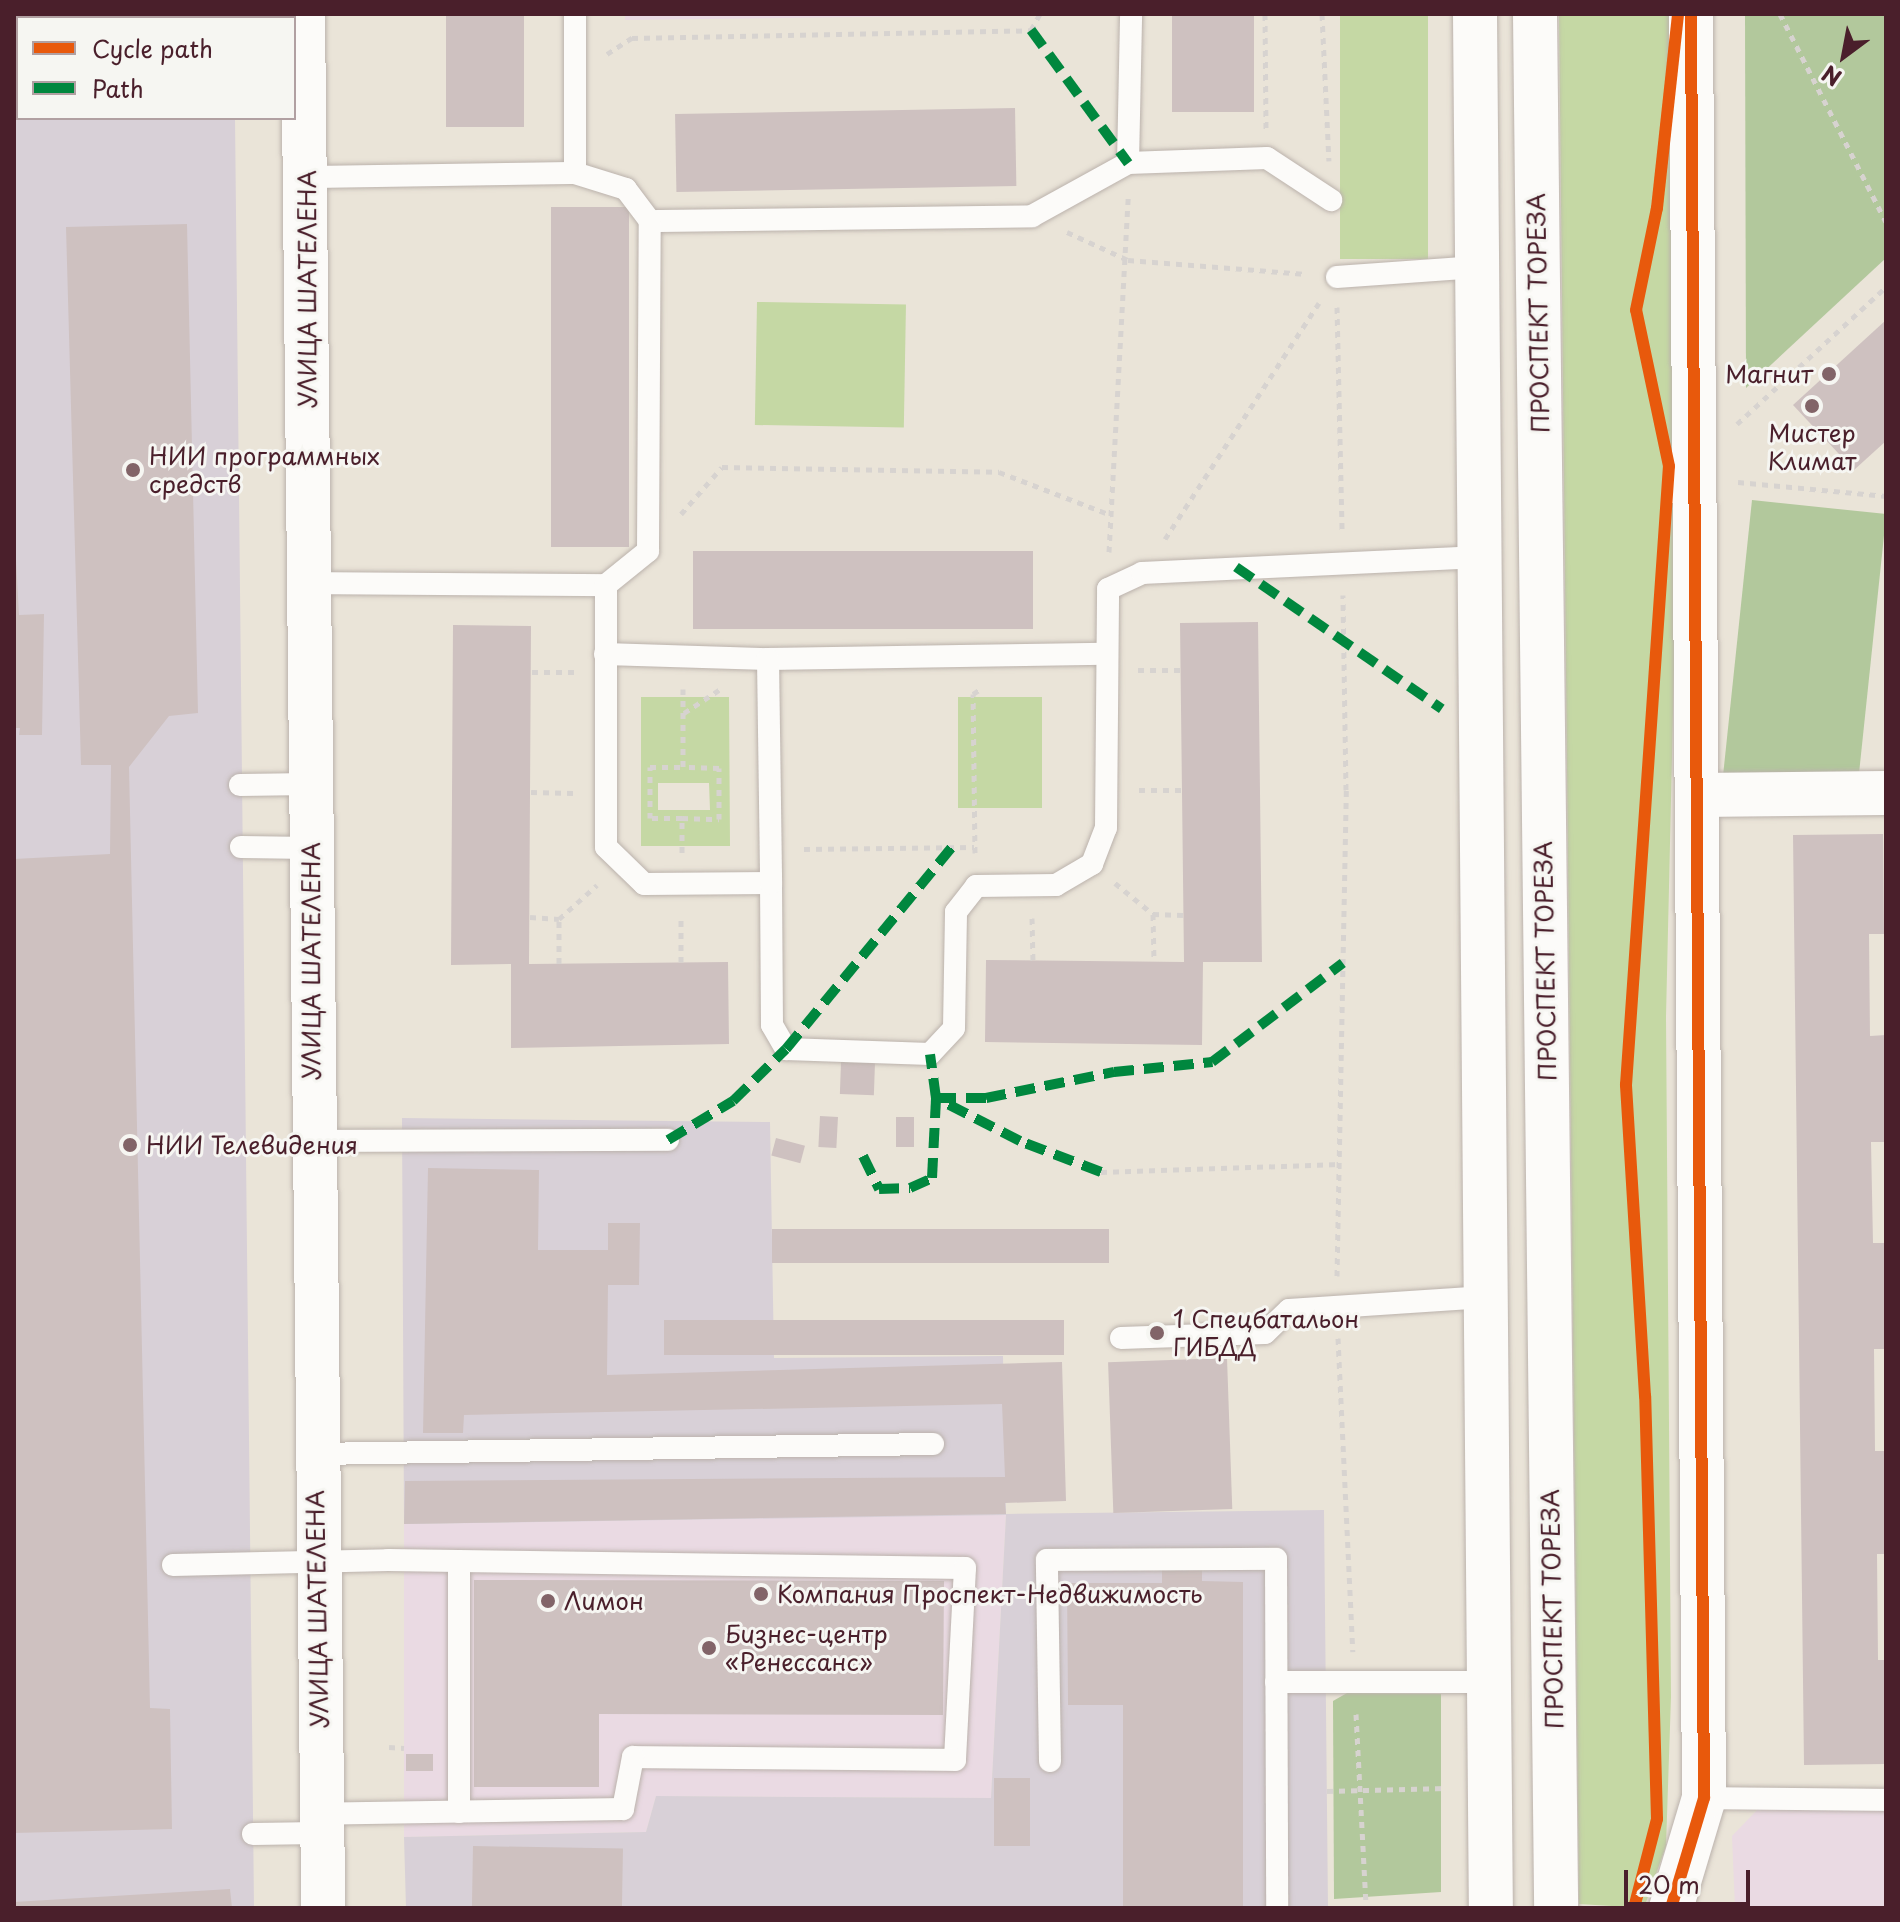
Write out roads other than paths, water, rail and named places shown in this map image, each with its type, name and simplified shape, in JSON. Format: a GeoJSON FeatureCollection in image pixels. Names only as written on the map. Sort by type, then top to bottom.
{"type":"FeatureCollection","features":[{"type":"Feature","properties":{"kind":"street","name":"УЛИЦА ШАТЕЛЕНА"},"geometry":{"type":"LineString","coordinates":[[303,14],[308,177],[316,1563],[323,1908]]}},
{"type":"Feature","properties":{"kind":"street"},"geometry":{"type":"LineString","coordinates":[[1475,14],[1491,1908]]}},
{"type":"Feature","properties":{"kind":"street","name":"ПРОСПЕКТ ТОРЕЗА"},"geometry":{"type":"LineString","coordinates":[[1535,14],[1556,1908]]}},
{"type":"Feature","properties":{"kind":"street"},"geometry":{"type":"LineString","coordinates":[[1671,1908],[1704,1798],[1691,14]]}},
{"type":"Feature","properties":{"kind":"street"},"geometry":{"type":"LineString","coordinates":[[1698,795],[1886,793]]}},
{"type":"Feature","properties":{"kind":"lane"},"geometry":{"type":"LineString","coordinates":[[575,14],[575,173]]}},
{"type":"Feature","properties":{"kind":"lane"},"geometry":{"type":"LineString","coordinates":[[1128,163],[1131,14]]}},
{"type":"Feature","properties":{"kind":"lane"},"geometry":{"type":"LineString","coordinates":[[650,221],[1032,216],[1128,163],[1267,158],[1331,200]]}},
{"type":"Feature","properties":{"kind":"lane"},"geometry":{"type":"LineString","coordinates":[[308,177],[575,173],[626,189],[650,221],[648,551],[606,585],[308,583]]}},
{"type":"Feature","properties":{"kind":"lane"},"geometry":{"type":"LineString","coordinates":[[1337,277],[1477,267]]}},
{"type":"Feature","properties":{"kind":"lane"},"geometry":{"type":"LineString","coordinates":[[768,659],[772,1025],[786,1049],[930,1054],[954,1028],[956,912],[976,886],[1056,885],[1092,864],[1106,828],[1105,654],[1108,589],[1142,573],[1342,561],[1480,557]]}},
{"type":"Feature","properties":{"kind":"lane"},"geometry":{"type":"LineString","coordinates":[[606,585],[606,847],[644,884],[771,883]]}},
{"type":"Feature","properties":{"kind":"lane"},"geometry":{"type":"LineString","coordinates":[[605,663],[684,656],[768,659],[1105,654]]}},
{"type":"Feature","properties":{"kind":"lane"},"geometry":{"type":"LineString","coordinates":[[240,785],[310,784]]}},
{"type":"Feature","properties":{"kind":"lane"},"geometry":{"type":"LineString","coordinates":[[241,847],[310,848]]}},
{"type":"Feature","properties":{"kind":"lane"},"geometry":{"type":"LineString","coordinates":[[312,1141],[668,1140]]}},
{"type":"Feature","properties":{"kind":"lane"},"geometry":{"type":"LineString","coordinates":[[1121,1338],[1265,1333],[1289,1310],[1486,1297]]}},
{"type":"Feature","properties":{"kind":"lane"},"geometry":{"type":"LineString","coordinates":[[315,1454],[933,1444]]}},
{"type":"Feature","properties":{"kind":"lane"},"geometry":{"type":"LineString","coordinates":[[1050,1761],[1047,1560],[1276,1559],[1277,1908]]}},
{"type":"Feature","properties":{"kind":"lane"},"geometry":{"type":"LineString","coordinates":[[459,1562],[459,1812]]}},
{"type":"Feature","properties":{"kind":"lane"},"geometry":{"type":"LineString","coordinates":[[173,1565],[459,1562],[965,1568],[955,1760],[633,1757],[623,1809],[459,1812],[319,1824],[253,1834]]}},
{"type":"Feature","properties":{"kind":"lane"},"geometry":{"type":"LineString","coordinates":[[1276,1682],[1489,1682]]}},
{"type":"Feature","properties":{"kind":"lane"},"geometry":{"type":"LineString","coordinates":[[1704,1798],[1886,1800]]}},
{"type":"Feature","properties":{"kind":"place","name":"Магнит"},"geometry":{"type":"Point","coordinates":[1829,374]}},
{"type":"Feature","properties":{"kind":"place","name":"Мистер Климат"},"geometry":{"type":"Point","coordinates":[1812,406]}},
{"type":"Feature","properties":{"kind":"place","name":"НИИ программных средств"},"geometry":{"type":"Point","coordinates":[133,470]}},
{"type":"Feature","properties":{"kind":"place","name":"НИИ Телевидения"},"geometry":{"type":"Point","coordinates":[130,1145]}},
{"type":"Feature","properties":{"kind":"place","name":"1 Спецбатальон ГИБДД"},"geometry":{"type":"Point","coordinates":[1157,1333]}},
{"type":"Feature","properties":{"kind":"place","name":"Компания Проспект-Недвижимость"},"geometry":{"type":"Point","coordinates":[761,1594]}},
{"type":"Feature","properties":{"kind":"place","name":"Лимон"},"geometry":{"type":"Point","coordinates":[548,1601]}},
{"type":"Feature","properties":{"kind":"place","name":"Бизнес-центр «Ренессанс»"},"geometry":{"type":"Point","coordinates":[709,1648]}}]}
